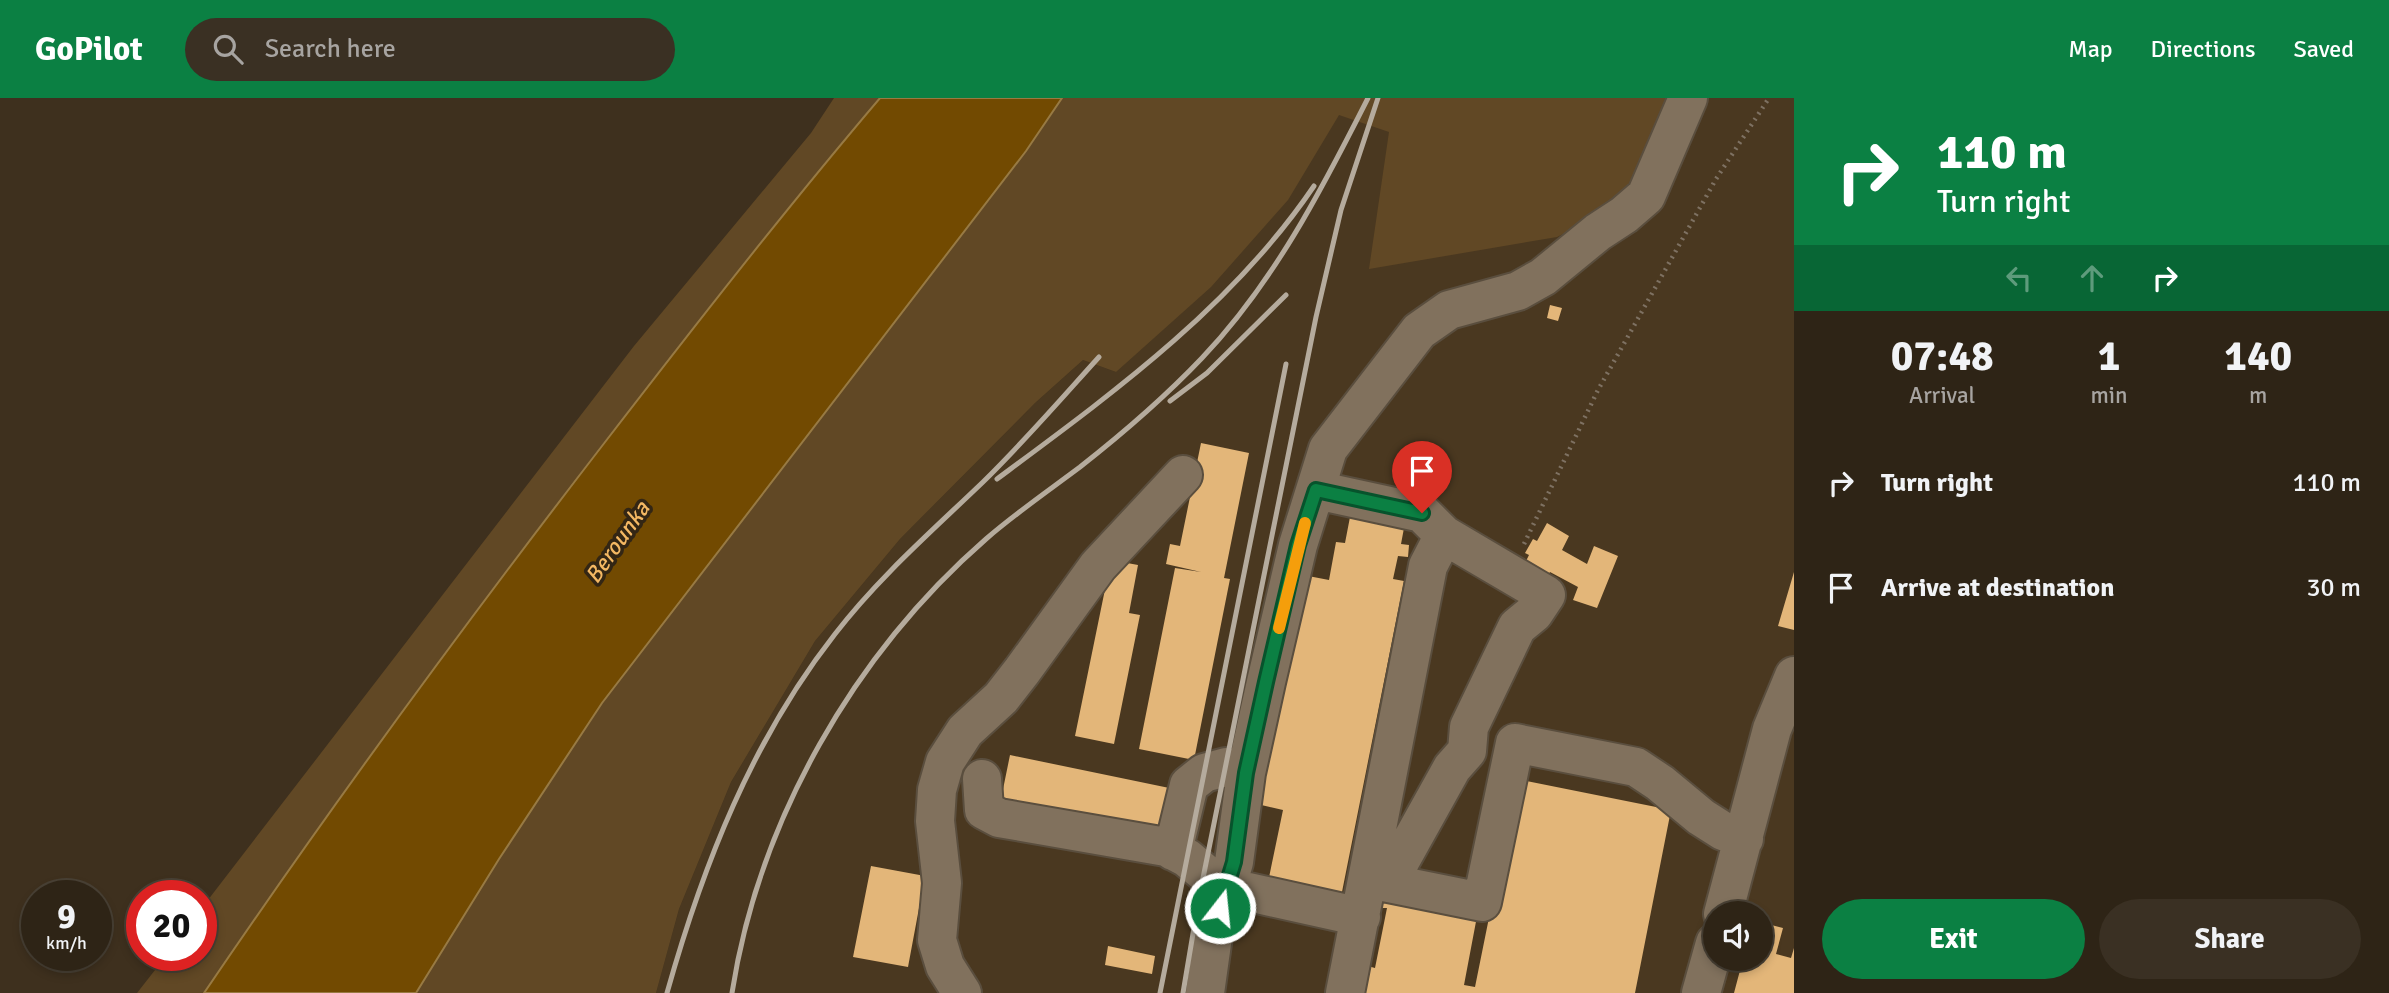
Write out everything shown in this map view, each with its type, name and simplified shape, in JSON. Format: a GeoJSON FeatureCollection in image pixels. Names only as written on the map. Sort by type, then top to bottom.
{"type":"FeatureCollection","features":[{"type":"Feature","properties":{"kind":"lane"},"geometry":{"type":"LineString","coordinates":[[1205,993],[1214,929],[1234,862],[1246,773],[1298,545],[1328,449],[1419,331],[1449,310],[1518,291],[1543,278],[1646,195],[1688,98]]}},
{"type":"Feature","properties":{"kind":"lane"},"geometry":{"type":"LineString","coordinates":[[962,993],[945,965],[937,940],[942,883],[936,821],[937,790],[945,762],[965,732],[1008,689],[1098,566],[1182,475]]}},
{"type":"Feature","properties":{"kind":"lane"},"geometry":{"type":"LineString","coordinates":[[1316,490],[1422,513],[1444,535],[1546,595],[1534,613],[1517,627],[1469,727],[1467,751],[1452,768],[1378,881],[1361,917],[1345,993]]}},
{"type":"Feature","properties":{"kind":"lane"},"geometry":{"type":"LineString","coordinates":[[1378,881],[1377,821],[1427,566],[1444,535]]}},
{"type":"Feature","properties":{"kind":"lane"},"geometry":{"type":"LineString","coordinates":[[1727,901],[1772,729],[1794,676]]}},
{"type":"Feature","properties":{"kind":"lane"},"geometry":{"type":"LineString","coordinates":[[1378,881],[1482,902],[1515,743],[1636,767],[1660,783],[1700,817],[1723,831],[1744,839]]}},
{"type":"Feature","properties":{"kind":"lane"},"geometry":{"type":"LineString","coordinates":[[1467,751],[1512,758]]}},
{"type":"Feature","properties":{"kind":"lane"},"geometry":{"type":"LineString","coordinates":[[1173,850],[1189,785],[1204,773],[1226,766],[1246,773]]}},
{"type":"Feature","properties":{"kind":"lane"},"geometry":{"type":"LineString","coordinates":[[982,779],[984,810],[999,818],[1166,847],[1187,858],[1213,880],[1226,887],[1361,917]]}},
{"type":"Feature","properties":{"kind":"lane"},"geometry":{"type":"LineString","coordinates":[[1702,993],[1708,971]]}},
{"type":"Feature","properties":{"kind":"path"},"geometry":{"type":"LineString","coordinates":[[1510,574],[1598,390],[1716,179],[1769,98]]}},
{"type":"Feature","properties":{"kind":"shaded area"},"geometry":{"type":"Polygon","coordinates":[[[834,98],[880,98],[705,314],[499,581],[349,785],[204,993],[137,993],[154,971],[217,971],[217,888],[634,346],[811,133],[834,98]]]}},
{"type":"Feature","properties":{"kind":"shaded area"},"geometry":{"type":"Polygon","coordinates":[[[1062,98],[1672,98],[1625,202],[1557,237],[1369,269],[1389,132],[1339,115],[1288,200],[1211,287],[1116,372],[1083,360],[1035,403],[900,539],[815,641],[731,782],[679,909],[656,993],[416,993],[601,703],[1026,151],[1062,98]]]}},
{"type":"Feature","properties":{"kind":"shaded area"},"geometry":{"type":"Polygon","coordinates":[[[1346,98],[1794,98],[1794,993],[656,993],[679,909],[731,782],[815,641],[900,539],[1035,403],[1083,360],[1116,372],[1346,98]]]}},
{"type":"Feature","properties":{"kind":"water","name":"Berounka"},"geometry":{"type":"Polygon","coordinates":[[[880,98],[1062,98],[1026,151],[602,703],[499,859],[416,993],[204,993],[349,785],[499,581],[705,314],[880,98]]]}},
{"type":"Feature","properties":{"kind":"building"},"geometry":{"type":"Polygon","coordinates":[[[1550,305],[1562,308],[1558,321],[1547,318],[1550,305]]]}},
{"type":"Feature","properties":{"kind":"building"},"geometry":{"type":"Polygon","coordinates":[[[1201,443],[1249,453],[1224,578],[1230,579],[1194,760],[1139,749],[1175,568],[1201,572],[1166,564],[1170,544],[1180,546],[1201,443]]]}},
{"type":"Feature","properties":{"kind":"building"},"geometry":{"type":"Polygon","coordinates":[[[1350,517],[1404,528],[1401,544],[1409,545],[1408,557],[1398,556],[1393,579],[1404,581],[1340,902],[1267,887],[1283,810],[1257,804],[1303,575],[1329,580],[1336,542],[1345,543],[1350,517]]]}},
{"type":"Feature","properties":{"kind":"building"},"geometry":{"type":"Polygon","coordinates":[[[1547,523],[1569,536],[1562,550],[1587,564],[1594,546],[1618,556],[1597,608],[1573,600],[1578,587],[1550,572],[1543,583],[1521,571],[1529,555],[1525,553],[1533,539],[1537,541],[1547,523]]]}},
{"type":"Feature","properties":{"kind":"building"},"geometry":{"type":"Polygon","coordinates":[[[1111,560],[1138,565],[1129,613],[1140,615],[1114,744],[1075,736],[1111,560]]]}},
{"type":"Feature","properties":{"kind":"building"},"geometry":{"type":"Polygon","coordinates":[[[1794,572],[1794,630],[1778,626],[1794,572]]]}},
{"type":"Feature","properties":{"kind":"building"},"geometry":{"type":"Polygon","coordinates":[[[1010,755],[1179,790],[1168,839],[1000,804],[1010,755]]]}},
{"type":"Feature","properties":{"kind":"building"},"geometry":{"type":"Polygon","coordinates":[[[1517,779],[1671,810],[1635,993],[1359,993],[1364,965],[1375,968],[1387,908],[1381,908],[1385,891],[1478,911],[1464,985],[1475,987],[1517,779]]]}},
{"type":"Feature","properties":{"kind":"building"},"geometry":{"type":"Polygon","coordinates":[[[871,866],[925,876],[908,967],[853,957],[871,866]]]}},
{"type":"Feature","properties":{"kind":"building"},"geometry":{"type":"Polygon","coordinates":[[[1773,925],[1783,928],[1776,954],[1791,958],[1794,948],[1794,993],[1734,993],[1740,971],[1773,971],[1773,925]]]}},
{"type":"Feature","properties":{"kind":"building"},"geometry":{"type":"Polygon","coordinates":[[[1108,946],[1155,956],[1152,974],[1105,965],[1108,946]]]}},
{"type":"Feature","properties":{"kind":"railway"},"geometry":{"type":"LineString","coordinates":[[732,993],[745,929],[765,865],[789,804],[820,744],[855,688],[894,634],[938,584],[997,529],[1080,467],[1143,415],[1188,373],[1228,329],[1274,267],[1314,201],[1368,98]]}},
{"type":"Feature","properties":{"kind":"railway"},"geometry":{"type":"LineString","coordinates":[[1183,993],[1199,898],[1316,317],[1341,210],[1378,98]]}},
{"type":"Feature","properties":{"kind":"railway"},"geometry":{"type":"LineString","coordinates":[[997,479],[1084,414],[1168,346],[1246,271],[1282,230],[1314,186]]}},
{"type":"Feature","properties":{"kind":"railway"},"geometry":{"type":"LineString","coordinates":[[1170,401],[1207,373],[1286,295]]}},
{"type":"Feature","properties":{"kind":"railway"},"geometry":{"type":"LineString","coordinates":[[667,993],[697,898],[733,805],[755,760],[805,675],[869,594],[998,467],[1099,357]]}},
{"type":"Feature","properties":{"kind":"railway"},"geometry":{"type":"LineString","coordinates":[[1160,993],[1286,364]]}},
{"type":"Feature","properties":{"kind":"slow traffic"},"geometry":{"type":"LineString","coordinates":[[1279,628],[1305,523]]}},
{"type":"Feature","properties":{"kind":"route"},"geometry":{"type":"LineString","coordinates":[[1220,908],[1234,862],[1246,773],[1266,682],[1298,545],[1316,490],[1422,513]]}}]}
